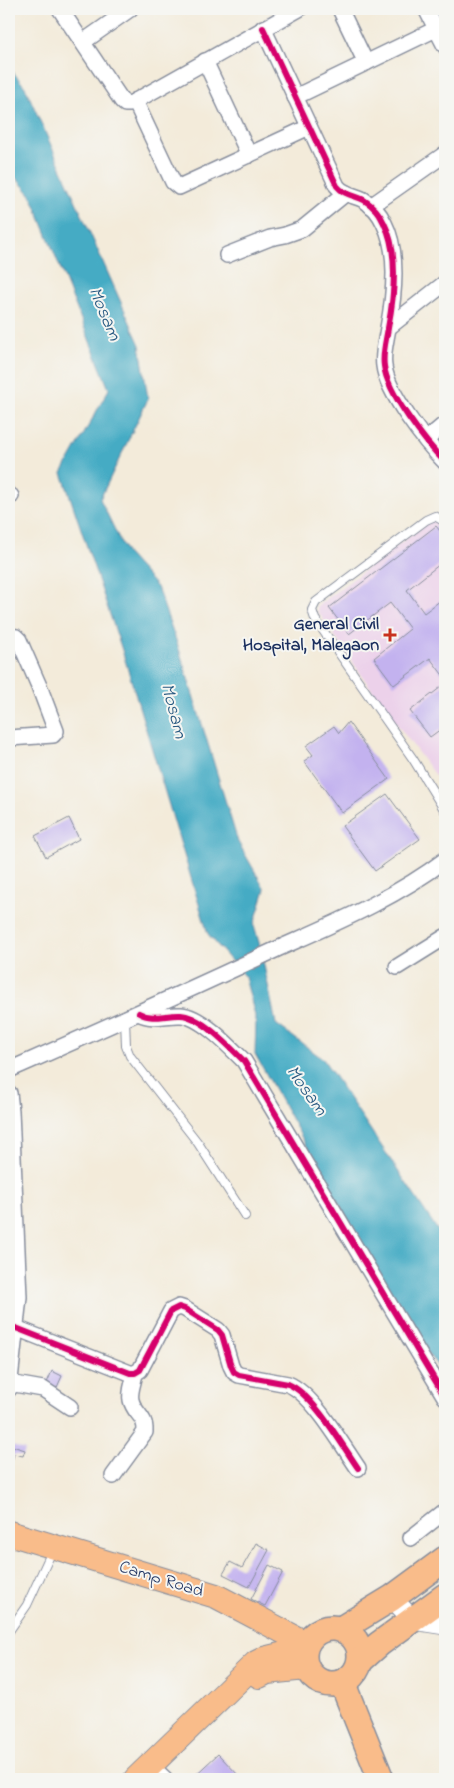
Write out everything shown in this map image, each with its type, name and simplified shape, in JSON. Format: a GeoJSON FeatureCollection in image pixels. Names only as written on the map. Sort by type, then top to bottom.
{"type":"FeatureCollection","features":[{"type":"Feature","properties":{"kind":"highway"},"geometry":{"type":"LineString","coordinates":[[445,1558],[392,1598],[341,1629],[325,1629],[311,1637],[306,1654],[317,1680],[334,1683],[353,1675],[360,1661],[445,1596]]}},
{"type":"Feature","properties":{"kind":"highway"},"geometry":{"type":"LineString","coordinates":[[341,1629],[354,1639],[358,1646],[360,1661]]}},
{"type":"Feature","properties":{"kind":"highway"},"geometry":{"type":"LineString","coordinates":[[334,1683],[363,1779]]}},
{"type":"Feature","properties":{"kind":"highway"},"geometry":{"type":"LineString","coordinates":[[334,1683],[380,1779]]}},
{"type":"Feature","properties":{"kind":"main road","name":"Camp Road"},"geometry":{"type":"LineString","coordinates":[[9,1533],[216,1596],[306,1654]]}},
{"type":"Feature","properties":{"kind":"main road"},"geometry":{"type":"LineString","coordinates":[[153,1775],[233,1694],[266,1672],[306,1654]]}},
{"type":"Feature","properties":{"kind":"street"},"geometry":{"type":"LineString","coordinates":[[62,9],[125,104],[130,104],[299,9]]}},
{"type":"Feature","properties":{"kind":"street"},"geometry":{"type":"LineString","coordinates":[[83,42],[130,9]]}},
{"type":"Feature","properties":{"kind":"street"},"geometry":{"type":"LineString","coordinates":[[340,9],[366,63]]}},
{"type":"Feature","properties":{"kind":"street"},"geometry":{"type":"LineString","coordinates":[[426,9],[445,45]]}},
{"type":"Feature","properties":{"kind":"street"},"geometry":{"type":"LineString","coordinates":[[263,28],[338,186],[346,193],[371,206],[384,223],[391,247],[394,281],[384,355],[385,374],[390,387],[399,401],[426,440],[445,462]]}},
{"type":"Feature","properties":{"kind":"street"},"geometry":{"type":"LineString","coordinates":[[296,97],[436,30]]}},
{"type":"Feature","properties":{"kind":"street"},"geometry":{"type":"LineString","coordinates":[[205,61],[249,155]]}},
{"type":"Feature","properties":{"kind":"street"},"geometry":{"type":"LineString","coordinates":[[135,101],[175,186],[182,186],[310,127]]}},
{"type":"Feature","properties":{"kind":"street"},"geometry":{"type":"LineString","coordinates":[[371,206],[445,154]]}},
{"type":"Feature","properties":{"kind":"street"},"geometry":{"type":"LineString","coordinates":[[227,255],[270,238],[302,230],[346,193]]}},
{"type":"Feature","properties":{"kind":"street"},"geometry":{"type":"LineString","coordinates":[[388,327],[445,283]]}},
{"type":"Feature","properties":{"kind":"street"},"geometry":{"type":"LineString","coordinates":[[426,440],[445,424]]}},
{"type":"Feature","properties":{"kind":"street"},"geometry":{"type":"LineString","coordinates":[[9,641],[16,637],[19,640],[56,732],[54,735],[9,738]]}},
{"type":"Feature","properties":{"kind":"street"},"geometry":{"type":"LineString","coordinates":[[9,1070],[139,1013],[364,909],[427,874],[445,860]]}},
{"type":"Feature","properties":{"kind":"street"},"geometry":{"type":"LineString","coordinates":[[397,966],[445,937]]}},
{"type":"Feature","properties":{"kind":"street"},"geometry":{"type":"LineString","coordinates":[[139,1013],[149,1018],[169,1014],[184,1015],[196,1019],[232,1048],[244,1061],[445,1397]]}},
{"type":"Feature","properties":{"kind":"street"},"geometry":{"type":"LineString","coordinates":[[9,1093],[20,1297],[9,1378],[43,1389],[70,1407]]}},
{"type":"Feature","properties":{"kind":"street"},"geometry":{"type":"LineString","coordinates":[[16,1328],[130,1373],[135,1373],[140,1370],[171,1311],[179,1307],[185,1309],[218,1330],[222,1335],[234,1372],[239,1375],[288,1384],[305,1396],[358,1468]]}},
{"type":"Feature","properties":{"kind":"street"},"geometry":{"type":"LineString","coordinates":[[113,1476],[145,1432],[146,1424],[135,1409],[130,1397],[135,1373]]}},
{"type":"Feature","properties":{"kind":"street"},"geometry":{"type":"LineString","coordinates":[[412,1538],[445,1511]]}},
{"type":"Feature","properties":{"kind":"street"},"geometry":{"type":"LineString","coordinates":[[392,1598],[414,1620],[445,1626]]}},
{"type":"Feature","properties":{"kind":"lane"},"geometry":{"type":"LineString","coordinates":[[445,522],[435,516],[426,520],[316,602],[312,610],[315,619],[412,758],[445,811]]}},
{"type":"Feature","properties":{"kind":"lane"},"geometry":{"type":"LineString","coordinates":[[139,1013],[126,1046],[130,1056],[198,1143],[244,1216]]}},
{"type":"Feature","properties":{"kind":"lane"},"geometry":{"type":"LineString","coordinates":[[9,1630],[27,1605],[54,1547]]}},
{"type":"Feature","properties":{"kind":"shaded area","name":"General Civil Hospital, Malegaon"},"geometry":{"type":"Polygon","coordinates":[[[434,518],[445,525],[445,789],[374,693],[318,612],[317,606],[434,518]]]}},
{"type":"Feature","properties":{"kind":"water","name":"Mosam"},"geometry":{"type":"Polygon","coordinates":[[[9,67],[25,87],[140,345],[148,399],[100,499],[126,553],[157,587],[178,646],[238,842],[265,889],[254,925],[276,1024],[323,1059],[445,1241],[445,1376],[407,1325],[255,1054],[256,1020],[245,977],[208,934],[122,650],[62,473],[109,389],[31,195],[9,170],[9,67]]]}},
{"type":"Feature","properties":{"kind":"building"},"geometry":{"type":"Polygon","coordinates":[[[436,526],[445,537],[445,560],[407,590],[424,613],[445,597],[445,678],[430,658],[394,685],[374,658],[410,629],[390,603],[349,634],[329,608],[436,526]]]}},
{"type":"Feature","properties":{"kind":"building"},"geometry":{"type":"Polygon","coordinates":[[[445,684],[445,726],[430,737],[410,711],[445,684]]]}},
{"type":"Feature","properties":{"kind":"building"},"geometry":{"type":"Polygon","coordinates":[[[348,722],[389,779],[342,813],[304,761],[313,755],[306,746],[334,726],[339,733],[348,722]]]}},
{"type":"Feature","properties":{"kind":"building"},"geometry":{"type":"Polygon","coordinates":[[[387,794],[420,839],[375,871],[342,826],[387,794]]]}},
{"type":"Feature","properties":{"kind":"building"},"geometry":{"type":"Polygon","coordinates":[[[69,818],[79,839],[46,857],[35,836],[69,818]]]}},
{"type":"Feature","properties":{"kind":"building"},"geometry":{"type":"Polygon","coordinates":[[[52,1371],[62,1376],[54,1394],[44,1390],[52,1371]]]}},
{"type":"Feature","properties":{"kind":"building"},"geometry":{"type":"Polygon","coordinates":[[[9,1445],[25,1450],[23,1456],[14,1454],[12,1461],[9,1460],[9,1445]]]}},
{"type":"Feature","properties":{"kind":"building"},"geometry":{"type":"Polygon","coordinates":[[[256,1543],[269,1550],[249,1587],[223,1574],[230,1562],[242,1568],[256,1543]]]}},
{"type":"Feature","properties":{"kind":"building"},"geometry":{"type":"Polygon","coordinates":[[[269,1565],[283,1572],[265,1606],[251,1599],[269,1565]]]}},
{"type":"Feature","properties":{"kind":"building"},"geometry":{"type":"Polygon","coordinates":[[[218,1754],[242,1779],[191,1779],[218,1754]]]}},
{"type":"Feature","properties":{"kind":"cycle path"},"geometry":{"type":"LineString","coordinates":[[263,28],[337,186],[346,193],[367,202],[378,213],[384,223],[392,247],[394,275],[392,303],[384,347],[384,366],[392,390],[408,417],[445,462]]}},
{"type":"Feature","properties":{"kind":"cycle path"},"geometry":{"type":"LineString","coordinates":[[139,1013],[149,1017],[175,1015],[189,1017],[215,1033],[244,1061],[445,1397]]}},
{"type":"Feature","properties":{"kind":"cycle path"},"geometry":{"type":"LineString","coordinates":[[16,1328],[130,1373],[135,1373],[140,1370],[171,1311],[179,1307],[185,1309],[218,1330],[222,1335],[234,1372],[239,1375],[288,1384],[307,1398],[326,1421],[358,1468]]}},
{"type":"Feature","properties":{"kind":"place","name":"General Civil Hospital, Malegaon"},"geometry":{"type":"Point","coordinates":[390,635]}}]}
